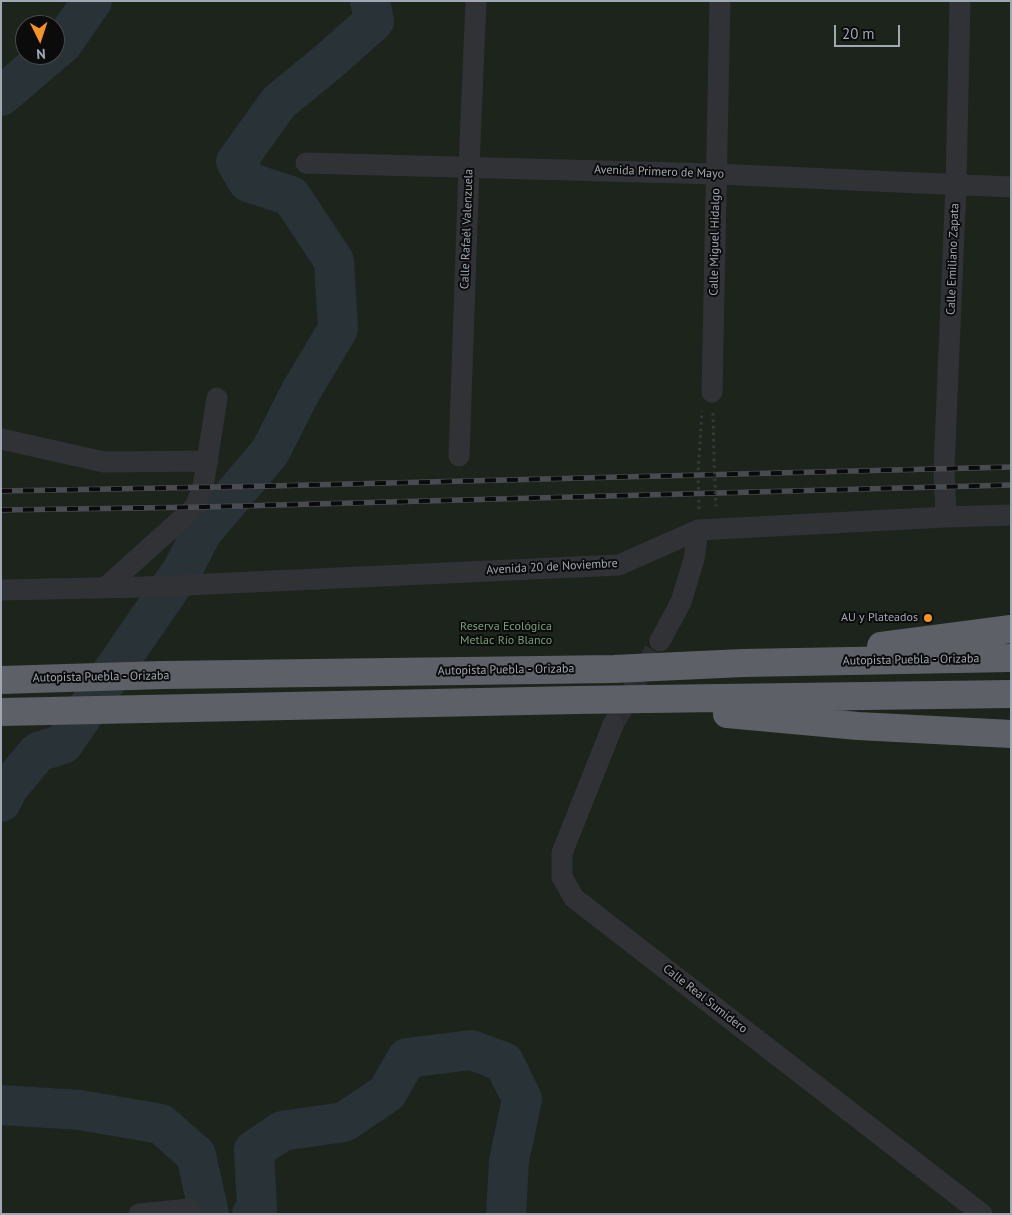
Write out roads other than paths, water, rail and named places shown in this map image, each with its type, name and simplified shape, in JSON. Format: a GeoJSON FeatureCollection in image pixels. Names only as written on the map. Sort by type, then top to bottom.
{"type":"FeatureCollection","features":[{"type":"Feature","properties":{"kind":"highway"},"geometry":{"type":"LineString","coordinates":[[743,663],[1011,629]]}},
{"type":"Feature","properties":{"kind":"highway","name":"Autopista Puebla - Orizaba"},"geometry":{"type":"LineString","coordinates":[[1,680],[163,675],[614,669],[743,663],[1011,658]]}},
{"type":"Feature","properties":{"kind":"highway"},"geometry":{"type":"LineString","coordinates":[[1,712],[576,700],[1011,694]]}},
{"type":"Feature","properties":{"kind":"highway"},"geometry":{"type":"LineString","coordinates":[[576,700],[858,726],[1011,734]]}},
{"type":"Feature","properties":{"kind":"street","name":"Calle Rafaél Valenzuela"},"geometry":{"type":"LineString","coordinates":[[459,456],[476,1]]}},
{"type":"Feature","properties":{"kind":"street","name":"Calle Miguel Hidalgo"},"geometry":{"type":"LineString","coordinates":[[712,392],[720,1]]}},
{"type":"Feature","properties":{"kind":"street","name":"Calle Emiliano Zapata"},"geometry":{"type":"LineString","coordinates":[[946,517],[944,468],[956,185],[960,1]]}},
{"type":"Feature","properties":{"kind":"street","name":"Avenida Primero de Mayo"},"geometry":{"type":"LineString","coordinates":[[306,163],[716,174],[1011,187]]}},
{"type":"Feature","properties":{"kind":"street"},"geometry":{"type":"LineString","coordinates":[[106,587],[195,507],[203,487],[217,398]]}},
{"type":"Feature","properties":{"kind":"street"},"geometry":{"type":"LineString","coordinates":[[1,439],[104,462],[208,461]]}},
{"type":"Feature","properties":{"kind":"street","name":"Avenida 20 de Noviembre"},"geometry":{"type":"LineString","coordinates":[[1,590],[144,587],[619,565],[698,530],[1011,515]]}},
{"type":"Feature","properties":{"kind":"street"},"geometry":{"type":"LineString","coordinates":[[660,641],[681,602],[694,559],[698,530]]}},
{"type":"Feature","properties":{"kind":"street","name":"Calle Real Sumidero"},"geometry":{"type":"LineString","coordinates":[[613,725],[562,853],[562,877],[574,898],[982,1214]]}},
{"type":"Feature","properties":{"kind":"street"},"geometry":{"type":"LineString","coordinates":[[139,1214],[190,1209],[188,1214]]}},
{"type":"Feature","properties":{"kind":"waterway"},"geometry":{"type":"LineString","coordinates":[[65,40],[92,1]]}},
{"type":"Feature","properties":{"kind":"waterway"},"geometry":{"type":"LineString","coordinates":[[1,802],[8,788],[38,752],[63,744],[183,569],[202,532],[270,452],[301,391],[338,329],[334,261],[291,196],[248,182],[236,162],[279,102],[374,21],[370,1]]}},
{"type":"Feature","properties":{"kind":"waterway"},"geometry":{"type":"LineString","coordinates":[[1,96],[37,65]]}},
{"type":"Feature","properties":{"kind":"waterway"},"geometry":{"type":"LineString","coordinates":[[252,1214],[257,1208],[254,1150],[282,1131],[344,1122],[387,1093],[407,1058],[471,1050],[504,1062],[522,1099],[509,1161],[506,1214]]}},
{"type":"Feature","properties":{"kind":"waterway"},"geometry":{"type":"LineString","coordinates":[[1,1105],[80,1110],[161,1124],[196,1155],[209,1214]]}},
{"type":"Feature","properties":{"kind":"tunnel"},"geometry":{"type":"LineString","coordinates":[[613,725],[660,641]]}},
{"type":"Feature","properties":{"kind":"railway"},"geometry":{"type":"LineString","coordinates":[[1,491],[1011,467]]}},
{"type":"Feature","properties":{"kind":"railway"},"geometry":{"type":"LineString","coordinates":[[1,510],[205,507],[1011,485]]}},
{"type":"Feature","properties":{"kind":"place","name":"AU y Plateados"},"geometry":{"type":"Point","coordinates":[928,618]}},
{"type":"Feature","properties":{"kind":"park label","name":"Reserva Ecológica Metlac Río Blanco"},"geometry":{"type":"Point","coordinates":[506,634]}}]}
